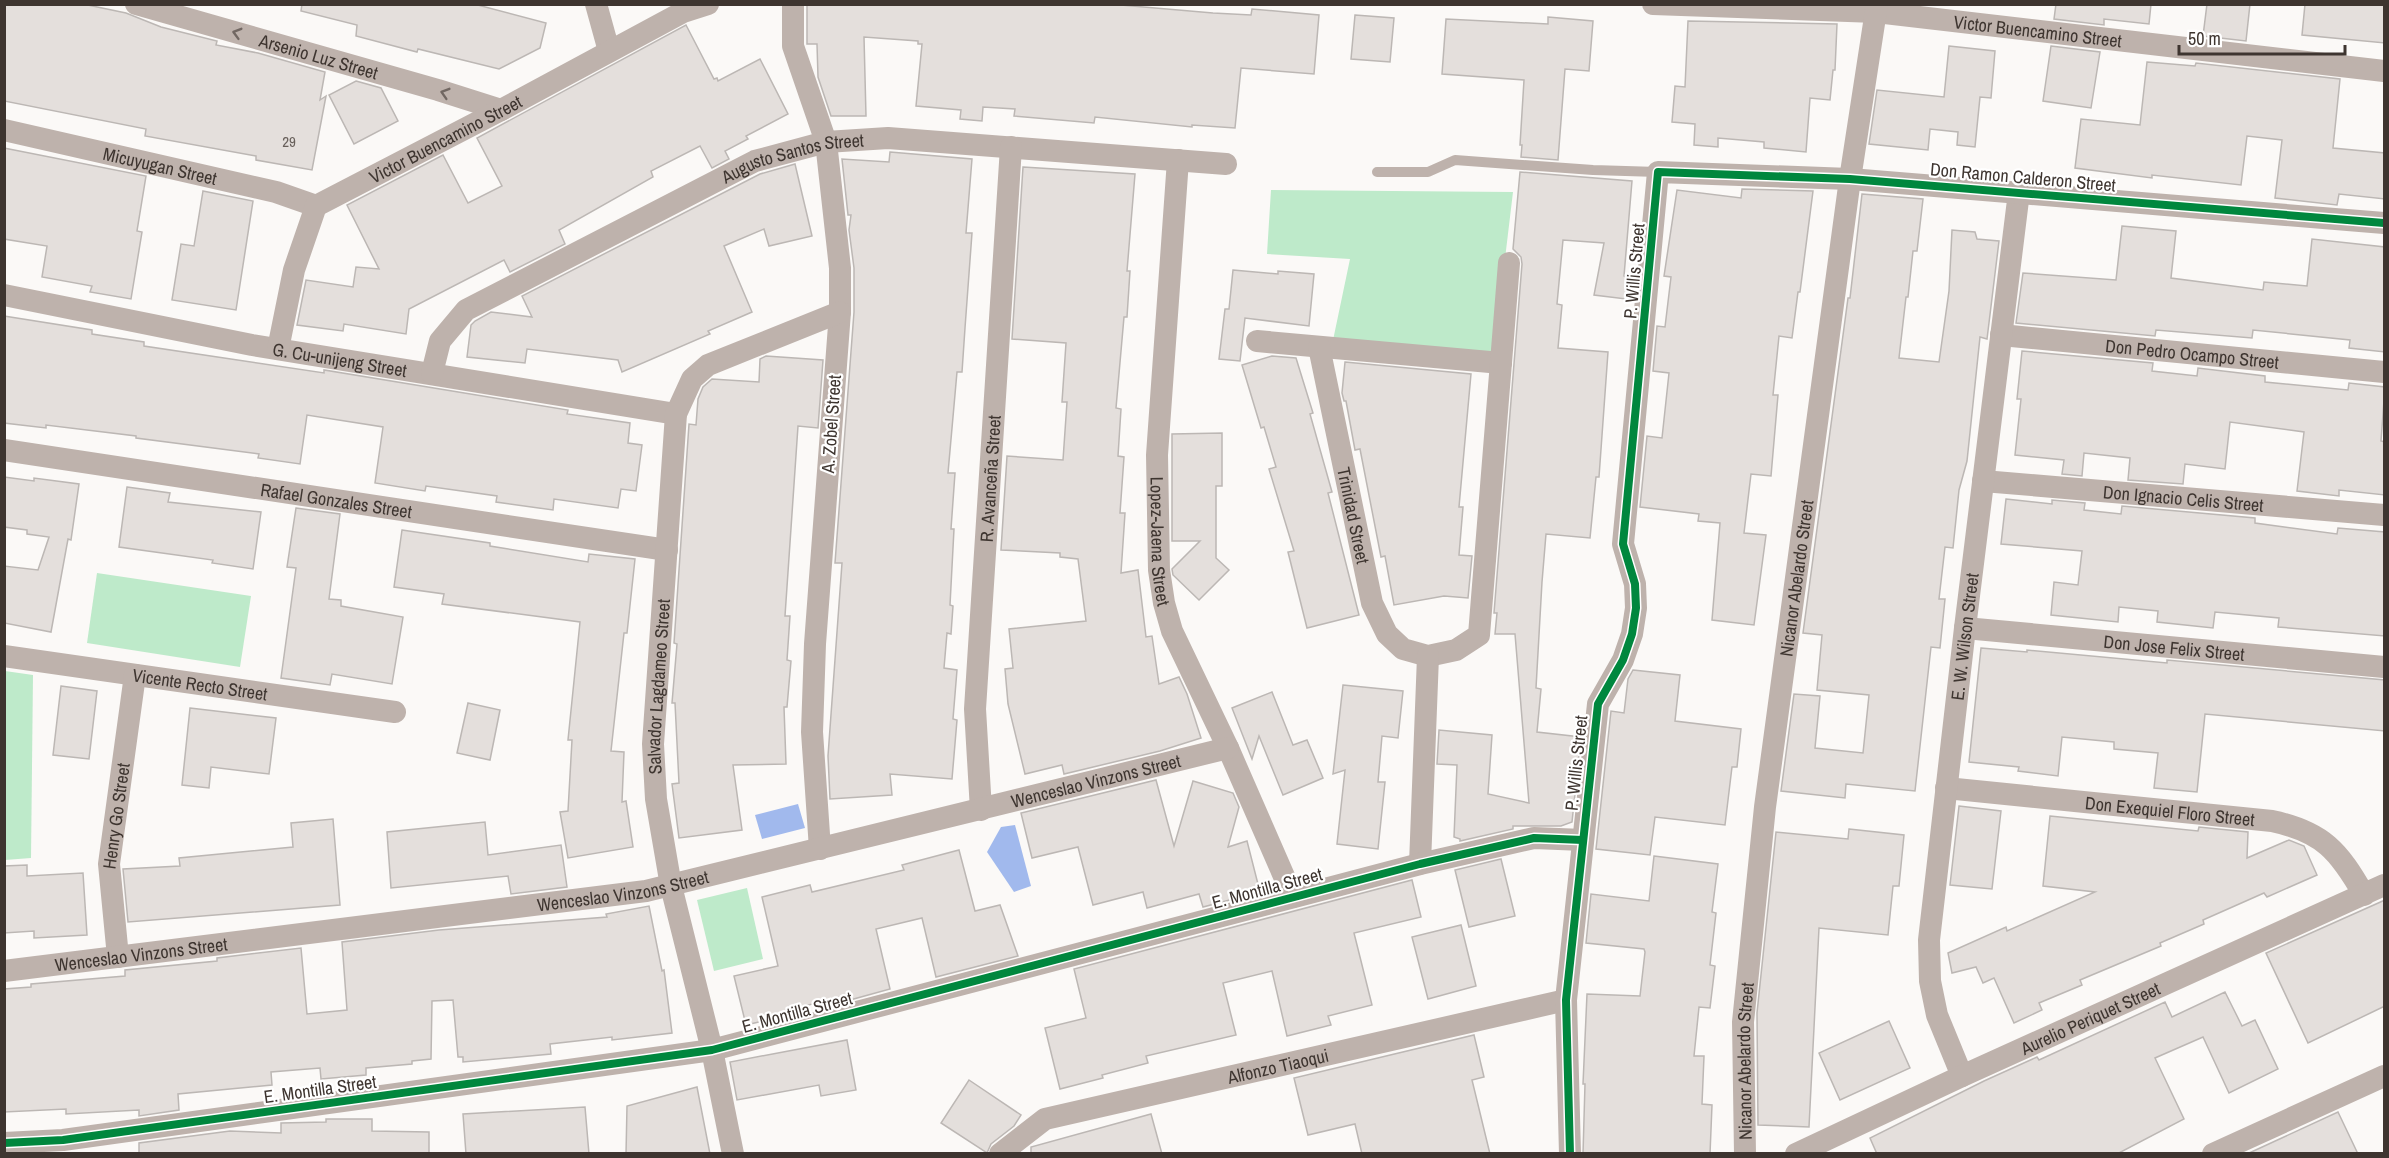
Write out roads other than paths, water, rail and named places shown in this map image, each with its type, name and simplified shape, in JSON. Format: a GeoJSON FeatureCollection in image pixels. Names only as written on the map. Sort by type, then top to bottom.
{"type":"FeatureCollection","features":[{"type":"Feature","properties":{"kind":"street","name":"Arsenio Luz Street"},"geometry":{"type":"LineString","coordinates":[[136,4],[501,110]]}},
{"type":"Feature","properties":{"kind":"street"},"geometry":{"type":"LineString","coordinates":[[596,4],[609,51]]}},
{"type":"Feature","properties":{"kind":"street","name":"Victor Buencamino Street"},"geometry":{"type":"LineString","coordinates":[[316,206],[683,12],[708,4]]}},
{"type":"Feature","properties":{"kind":"street","name":"A. Zobel Street"},"geometry":{"type":"LineString","coordinates":[[793,4],[793,46],[826,142],[840,268],[840,312],[815,644],[812,721],[820,849]]}},
{"type":"Feature","properties":{"kind":"street","name":"Victor Buencamino Street"},"geometry":{"type":"LineString","coordinates":[[1653,4],[1876,8],[2385,71]]}},
{"type":"Feature","properties":{"kind":"street","name":"Nicanor Abelardo Street"},"geometry":{"type":"LineString","coordinates":[[1745,1154],[1743,1022],[1764,819],[1850,179],[1876,8]]}},
{"type":"Feature","properties":{"kind":"street","name":"Micuyugan Street"},"geometry":{"type":"LineString","coordinates":[[4,130],[276,192],[316,206]]}},
{"type":"Feature","properties":{"kind":"street","name":"Augusto Santos Street"},"geometry":{"type":"LineString","coordinates":[[432,373],[440,341],[466,310],[755,161],[826,142],[888,138],[1226,164]]}},
{"type":"Feature","properties":{"kind":"street","name":"R. Avanceña Street"},"geometry":{"type":"LineString","coordinates":[[981,810],[975,709],[1011,147]]}},
{"type":"Feature","properties":{"kind":"street","name":"Lopez-Jaena Street"},"geometry":{"type":"LineString","coordinates":[[1178,159],[1157,455],[1159,570],[1164,603],[1172,631],[1228,747],[1293,897]]}},
{"type":"Feature","properties":{"kind":"street","name":"Don Ramon Calderon Street"},"geometry":{"type":"LineString","coordinates":[[1658,172],[1850,179],[2385,223]]}},
{"type":"Feature","properties":{"kind":"street","name":"P. Willis Street"},"geometry":{"type":"LineString","coordinates":[[1569,1154],[1566,1000],[1598,704],[1623,660],[1632,634],[1636,608],[1635,584],[1623,544],[1658,172]]}},
{"type":"Feature","properties":{"kind":"street","name":"E. W. Wilson Street"},"geometry":{"type":"LineString","coordinates":[[1962,1076],[1937,1015],[1930,981],[1929,940],[2019,192]]}},
{"type":"Feature","properties":{"kind":"street"},"geometry":{"type":"LineString","coordinates":[[278,349],[294,270],[316,206]]}},
{"type":"Feature","properties":{"kind":"street"},"geometry":{"type":"LineString","coordinates":[[1420,864],[1428,656],[1456,650],[1479,635],[1509,263]]}},
{"type":"Feature","properties":{"kind":"street","name":"G. Cu-unijeng Street"},"geometry":{"type":"LineString","coordinates":[[4,295],[278,349],[676,414]]}},
{"type":"Feature","properties":{"kind":"street","name":"Salvador Lagdameo Street"},"geometry":{"type":"LineString","coordinates":[[733,1154],[712,1050],[671,886],[656,799],[653,744],[676,414],[692,379],[708,365],[840,312]]}},
{"type":"Feature","properties":{"kind":"street","name":"Don Pedro Ocampo Street"},"geometry":{"type":"LineString","coordinates":[[2001,335],[2385,372]]}},
{"type":"Feature","properties":{"kind":"street"},"geometry":{"type":"LineString","coordinates":[[1257,341],[1501,363]]}},
{"type":"Feature","properties":{"kind":"street","name":"Trinidad Street"},"geometry":{"type":"LineString","coordinates":[[1319,347],[1372,603],[1387,634],[1403,649],[1428,656]]}},
{"type":"Feature","properties":{"kind":"street","name":"Rafael Gonzales Street"},"geometry":{"type":"LineString","coordinates":[[4,450],[667,550]]}},
{"type":"Feature","properties":{"kind":"street","name":"Don Ignacio Celis Street"},"geometry":{"type":"LineString","coordinates":[[1983,481],[2385,515]]}},
{"type":"Feature","properties":{"kind":"street","name":"Don Jose Felix Street"},"geometry":{"type":"LineString","coordinates":[[1965,628],[2385,667]]}},
{"type":"Feature","properties":{"kind":"street","name":"Vicente Recto Street"},"geometry":{"type":"LineString","coordinates":[[4,657],[395,712]]}},
{"type":"Feature","properties":{"kind":"street","name":"Henry Go Street"},"geometry":{"type":"LineString","coordinates":[[118,957],[109,864],[135,675]]}},
{"type":"Feature","properties":{"kind":"street","name":"Wenceslao Vinzons Street"},"geometry":{"type":"LineString","coordinates":[[4,971],[646,891],[981,810],[1228,747]]}},
{"type":"Feature","properties":{"kind":"street","name":"Don Exequiel Floro Street"},"geometry":{"type":"LineString","coordinates":[[1946,788],[2272,821],[2294,826],[2315,835],[2331,847],[2374,890]]}},
{"type":"Feature","properties":{"kind":"street","name":"E. Montilla Street"},"geometry":{"type":"LineString","coordinates":[[4,1143],[63,1140],[712,1050],[1420,864],[1534,838],[1583,840]]}},
{"type":"Feature","properties":{"kind":"street","name":"Aurelio Periquet Street"},"geometry":{"type":"LineString","coordinates":[[1797,1154],[1962,1076],[2374,890]]}},
{"type":"Feature","properties":{"kind":"street","name":"Alfonzo Tiaoqui"},"geometry":{"type":"LineString","coordinates":[[1000,1154],[1045,1119],[1566,1000]]}},
{"type":"Feature","properties":{"kind":"street"},"geometry":{"type":"LineString","coordinates":[[2213,1154],[2385,1076]]}},
{"type":"Feature","properties":{"kind":"lane"},"geometry":{"type":"LineString","coordinates":[[1377,172],[1428,172],[1455,160],[1593,170],[1658,172]]}},
{"type":"Feature","properties":{"kind":"water"},"geometry":{"type":"Polygon","coordinates":[[[798,804],[805,828],[762,839],[755,815],[798,804]]]}},
{"type":"Feature","properties":{"kind":"water"},"geometry":{"type":"Polygon","coordinates":[[[1015,825],[1031,886],[1014,892],[987,852],[1001,827],[1015,825]]]}}]}
